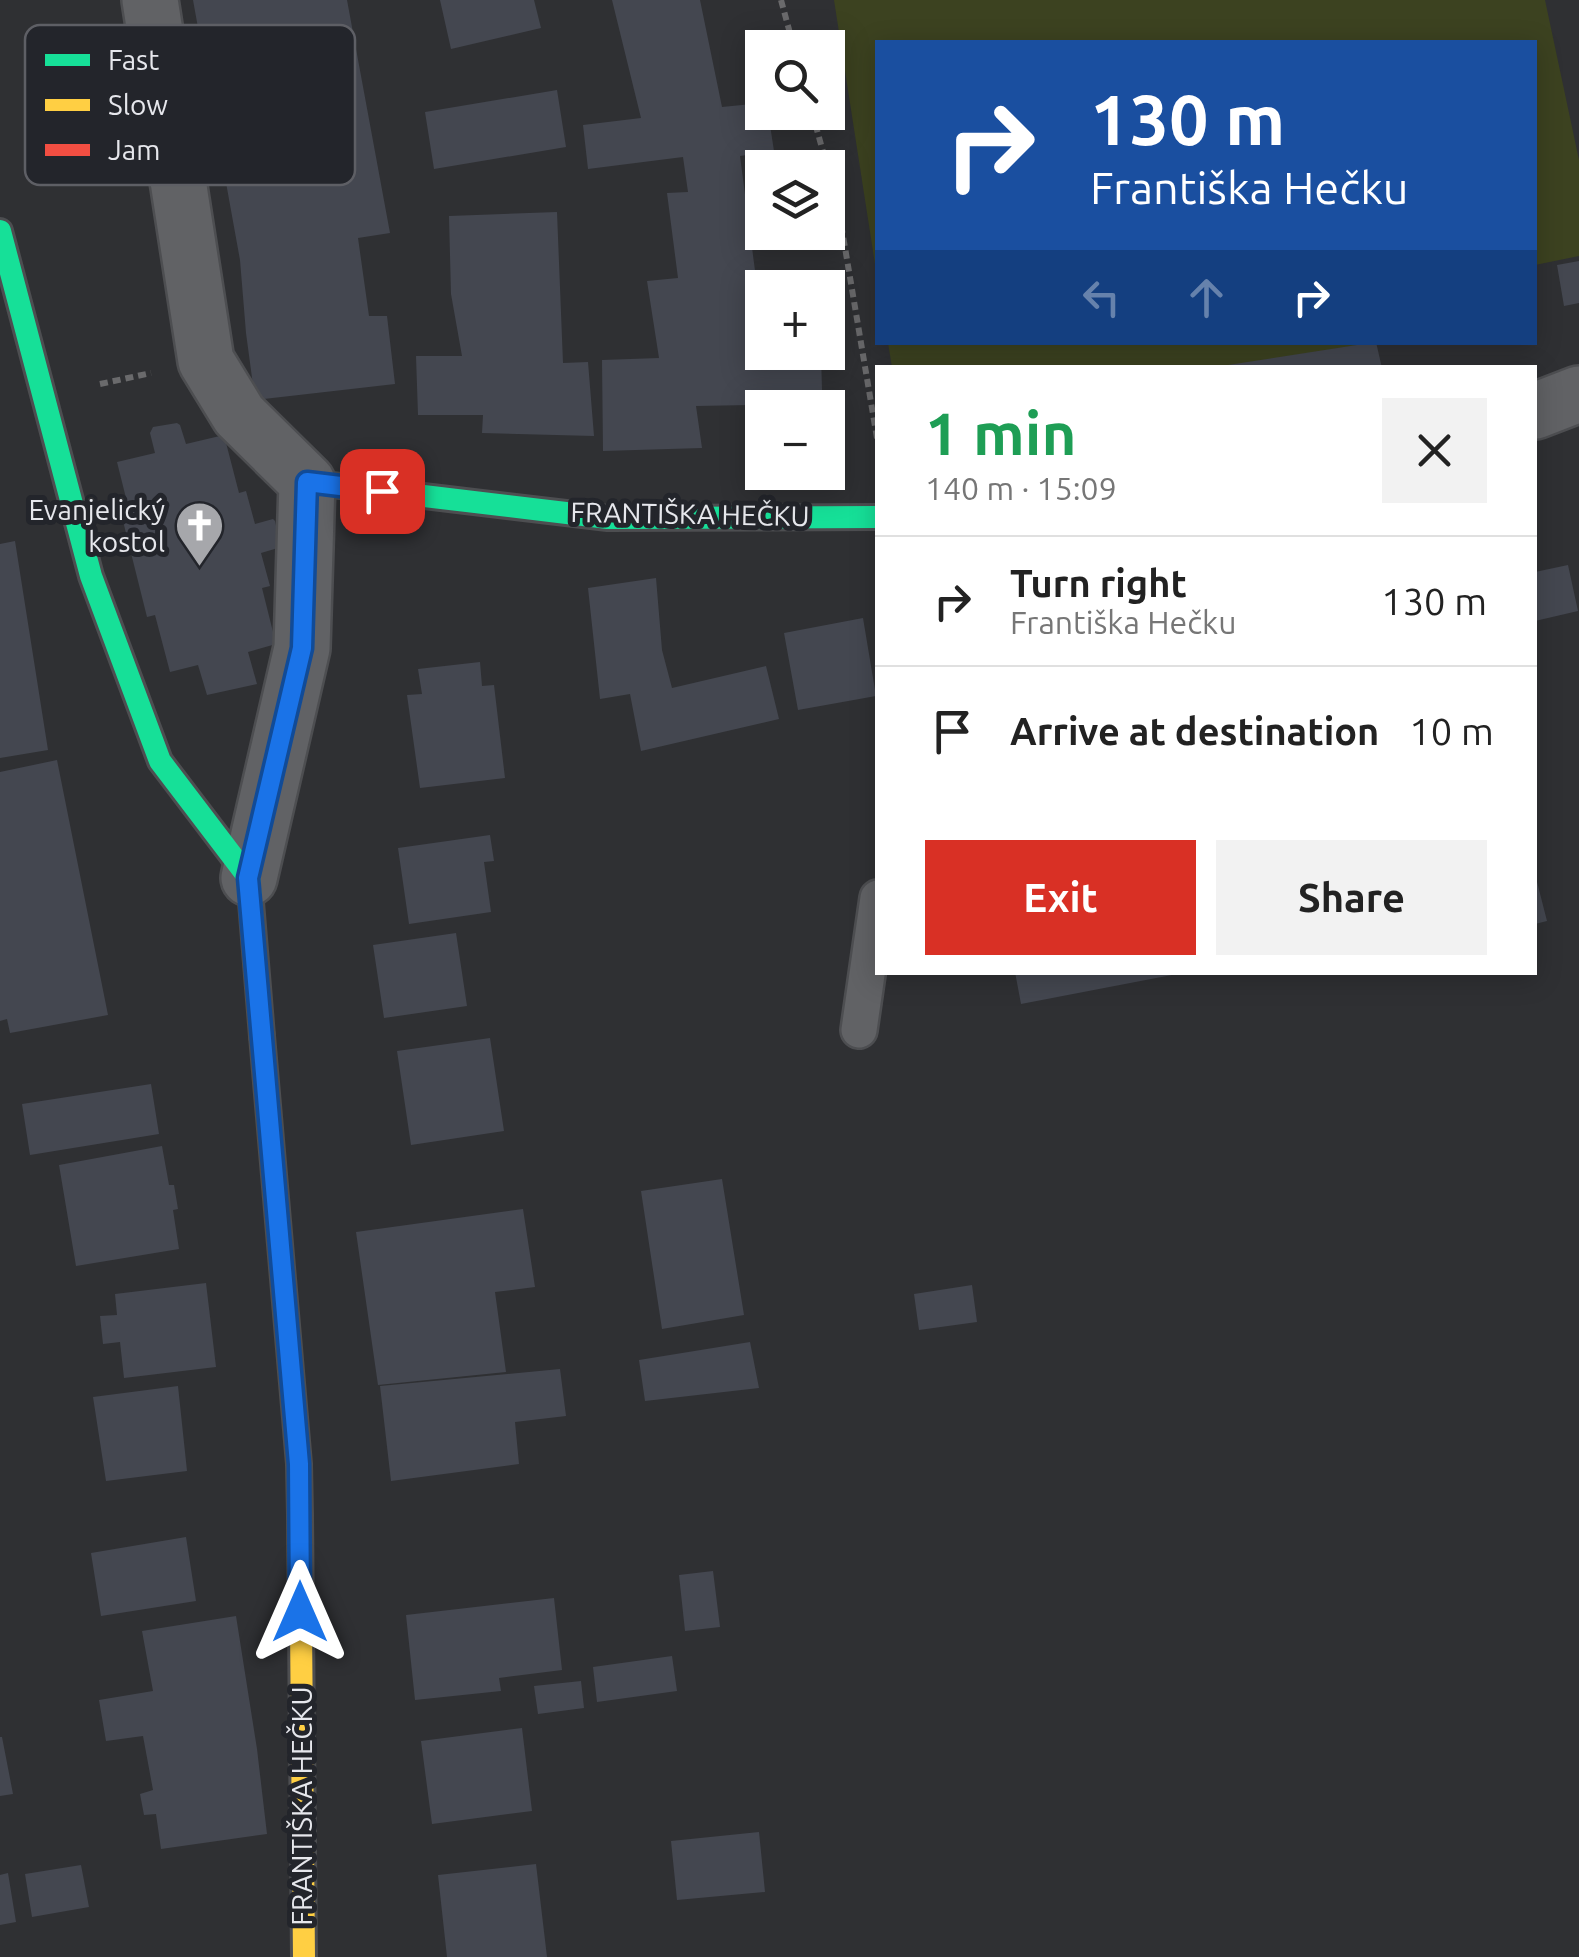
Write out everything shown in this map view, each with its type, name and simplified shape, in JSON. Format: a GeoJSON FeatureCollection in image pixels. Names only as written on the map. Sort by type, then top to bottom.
{"type":"FeatureCollection","features":[{"type":"Feature","properties":{"kind":"street"},"geometry":{"type":"LineString","coordinates":[[150,0],[154,25]]}},
{"type":"Feature","properties":{"kind":"street"},"geometry":{"type":"LineString","coordinates":[[179,185],[206,361],[239,415],[307,482]]}},
{"type":"Feature","properties":{"kind":"street"},"geometry":{"type":"LineString","coordinates":[[0,231],[91,576],[160,761],[248,878]]}},
{"type":"Feature","properties":{"kind":"street"},"geometry":{"type":"LineString","coordinates":[[1537,410],[1579,394]]}},
{"type":"Feature","properties":{"kind":"street","name":"FRANTIŠKA HEČKU"},"geometry":{"type":"LineString","coordinates":[[304,1957],[299,1464],[248,878],[302,648],[307,482],[608,518],[875,517]]}},
{"type":"Feature","properties":{"kind":"lane"},"geometry":{"type":"LineString","coordinates":[[858,1030],[875,918]]}},
{"type":"Feature","properties":{"kind":"path"},"geometry":{"type":"LineString","coordinates":[[781,0],[789,30]]}},
{"type":"Feature","properties":{"kind":"path"},"geometry":{"type":"LineString","coordinates":[[817,130],[838,206],[875,426]]}},
{"type":"Feature","properties":{"kind":"path"},"geometry":{"type":"LineString","coordinates":[[45,396],[206,361]]}},
{"type":"Feature","properties":{"kind":"green space"},"geometry":{"type":"Polygon","coordinates":[[[834,0],[1545,0],[1579,160],[1579,256],[1537,265],[1537,40],[875,40],[875,264],[845,71],[845,30],[839,30],[834,0]]]}},
{"type":"Feature","properties":{"kind":"green space"},"geometry":{"type":"Polygon","coordinates":[[[888,345],[1359,345],[1234,365],[892,365],[888,345]]]}},
{"type":"Feature","properties":{"kind":"building"},"geometry":{"type":"Polygon","coordinates":[[[193,0],[347,0],[352,25],[198,25],[193,0]]]}},
{"type":"Feature","properties":{"kind":"building"},"geometry":{"type":"Polygon","coordinates":[[[440,0],[534,0],[541,28],[451,49],[440,0]]]}},
{"type":"Feature","properties":{"kind":"building"},"geometry":{"type":"Polygon","coordinates":[[[612,0],[700,0],[722,107],[745,105],[745,130],[771,130],[774,150],[745,150],[745,155],[740,156],[745,250],[752,250],[755,270],[745,270],[745,370],[821,370],[822,390],[745,390],[745,405],[696,406],[702,448],[603,451],[602,360],[659,358],[647,281],[678,278],[667,193],[688,192],[683,157],[588,169],[583,125],[641,118],[612,0]]]}},
{"type":"Feature","properties":{"kind":"building"},"geometry":{"type":"Polygon","coordinates":[[[355,43],[390,233],[358,238],[369,316],[387,316],[395,384],[255,400],[240,260],[226,185],[355,185],[355,43]]]}},
{"type":"Feature","properties":{"kind":"building"},"geometry":{"type":"Polygon","coordinates":[[[557,90],[566,147],[434,169],[425,112],[557,90]]]}},
{"type":"Feature","properties":{"kind":"building"},"geometry":{"type":"Polygon","coordinates":[[[557,212],[563,363],[588,362],[594,436],[482,433],[483,415],[418,415],[416,356],[462,356],[451,294],[449,216],[557,212]]]}},
{"type":"Feature","properties":{"kind":"building"},"geometry":{"type":"Polygon","coordinates":[[[1579,261],[1579,303],[1564,306],[1557,265],[1579,261]]]}},
{"type":"Feature","properties":{"kind":"building"},"geometry":{"type":"Polygon","coordinates":[[[1377,345],[1381,365],[1228,365],[1377,345]]]}},
{"type":"Feature","properties":{"kind":"building","name":"Evanjelický kostol"},"geometry":{"type":"Polygon","coordinates":[[[177,423],[186,444],[224,435],[239,493],[246,491],[255,524],[275,521],[280,544],[261,553],[270,586],[262,588],[276,644],[248,652],[257,684],[207,695],[198,665],[170,672],[155,615],[147,617],[123,521],[131,518],[117,462],[155,453],[150,433],[153,427],[177,423]]]}},
{"type":"Feature","properties":{"kind":"building"},"geometry":{"type":"Polygon","coordinates":[[[15,541],[48,750],[0,758],[0,544],[15,541]]]}},
{"type":"Feature","properties":{"kind":"building"},"geometry":{"type":"Polygon","coordinates":[[[1568,565],[1578,611],[1537,621],[1537,572],[1568,565]]]}},
{"type":"Feature","properties":{"kind":"building"},"geometry":{"type":"Polygon","coordinates":[[[656,578],[662,650],[672,688],[766,666],[779,719],[641,751],[630,694],[600,699],[588,588],[656,578]]]}},
{"type":"Feature","properties":{"kind":"building"},"geometry":{"type":"Polygon","coordinates":[[[863,618],[875,696],[798,710],[784,633],[863,618]]]}},
{"type":"Feature","properties":{"kind":"building"},"geometry":{"type":"Polygon","coordinates":[[[480,662],[482,686],[494,685],[505,778],[420,788],[407,695],[422,694],[418,669],[480,662]]]}},
{"type":"Feature","properties":{"kind":"building"},"geometry":{"type":"Polygon","coordinates":[[[57,760],[108,1015],[10,1033],[7,1019],[0,1021],[0,772],[57,760]]]}},
{"type":"Feature","properties":{"kind":"building"},"geometry":{"type":"Polygon","coordinates":[[[490,835],[494,861],[484,862],[491,912],[409,924],[398,848],[490,835]]]}},
{"type":"Feature","properties":{"kind":"building"},"geometry":{"type":"Polygon","coordinates":[[[1537,882],[1547,921],[1537,924],[1537,882]]]}},
{"type":"Feature","properties":{"kind":"building"},"geometry":{"type":"Polygon","coordinates":[[[456,933],[467,1006],[384,1018],[373,945],[456,933]]]}},
{"type":"Feature","properties":{"kind":"building"},"geometry":{"type":"Polygon","coordinates":[[[1016,975],[1172,975],[1021,1004],[1016,975]]]}},
{"type":"Feature","properties":{"kind":"building"},"geometry":{"type":"Polygon","coordinates":[[[490,1038],[504,1131],[411,1145],[397,1051],[490,1038]]]}},
{"type":"Feature","properties":{"kind":"building"},"geometry":{"type":"Polygon","coordinates":[[[151,1084],[159,1134],[30,1155],[22,1104],[151,1084]]]}},
{"type":"Feature","properties":{"kind":"building"},"geometry":{"type":"Polygon","coordinates":[[[162,1146],[178,1209],[173,1210],[179,1249],[76,1266],[59,1165],[162,1146]]]}},
{"type":"Feature","properties":{"kind":"building"},"geometry":{"type":"Polygon","coordinates":[[[722,1179],[744,1315],[662,1329],[641,1191],[722,1179]]]}},
{"type":"Feature","properties":{"kind":"building"},"geometry":{"type":"Polygon","coordinates":[[[523,1209],[535,1287],[495,1292],[506,1372],[378,1385],[356,1232],[523,1209]]]}},
{"type":"Feature","properties":{"kind":"building"},"geometry":{"type":"Polygon","coordinates":[[[206,1283],[216,1367],[124,1378],[120,1342],[103,1344],[100,1316],[117,1315],[115,1294],[206,1283]]]}},
{"type":"Feature","properties":{"kind":"building"},"geometry":{"type":"Polygon","coordinates":[[[972,1285],[977,1322],[919,1330],[914,1294],[972,1285]]]}},
{"type":"Feature","properties":{"kind":"building"},"geometry":{"type":"Polygon","coordinates":[[[750,1342],[759,1388],[645,1401],[639,1360],[750,1342]]]}},
{"type":"Feature","properties":{"kind":"building"},"geometry":{"type":"Polygon","coordinates":[[[560,1369],[566,1416],[515,1422],[519,1464],[391,1481],[380,1386],[560,1369]]]}},
{"type":"Feature","properties":{"kind":"building"},"geometry":{"type":"Polygon","coordinates":[[[178,1386],[187,1471],[106,1481],[93,1397],[178,1386]]]}},
{"type":"Feature","properties":{"kind":"building"},"geometry":{"type":"Polygon","coordinates":[[[186,1537],[196,1601],[101,1616],[91,1553],[186,1537]]]}},
{"type":"Feature","properties":{"kind":"building"},"geometry":{"type":"Polygon","coordinates":[[[713,1571],[720,1627],[685,1631],[679,1575],[713,1571]]]}},
{"type":"Feature","properties":{"kind":"building"},"geometry":{"type":"Polygon","coordinates":[[[554,1598],[562,1670],[499,1678],[501,1691],[415,1700],[406,1615],[554,1598]]]}},
{"type":"Feature","properties":{"kind":"building"},"geometry":{"type":"Polygon","coordinates":[[[236,1616],[267,1834],[161,1849],[156,1814],[144,1815],[140,1794],[153,1790],[143,1736],[106,1741],[99,1700],[153,1691],[142,1631],[236,1616]]]}},
{"type":"Feature","properties":{"kind":"building"},"geometry":{"type":"Polygon","coordinates":[[[672,1656],[677,1691],[597,1702],[593,1667],[672,1656]]]}},
{"type":"Feature","properties":{"kind":"building"},"geometry":{"type":"Polygon","coordinates":[[[581,1681],[584,1708],[538,1714],[534,1686],[581,1681]]]}},
{"type":"Feature","properties":{"kind":"building"},"geometry":{"type":"Polygon","coordinates":[[[522,1728],[532,1811],[432,1824],[421,1741],[522,1728]]]}},
{"type":"Feature","properties":{"kind":"building"},"geometry":{"type":"Polygon","coordinates":[[[0,1737],[13,1794],[0,1796],[0,1737]]]}},
{"type":"Feature","properties":{"kind":"building"},"geometry":{"type":"Polygon","coordinates":[[[759,1832],[765,1892],[677,1900],[671,1841],[759,1832]]]}},
{"type":"Feature","properties":{"kind":"building"},"geometry":{"type":"Polygon","coordinates":[[[536,1864],[547,1957],[447,1957],[438,1875],[536,1864]]]}},
{"type":"Feature","properties":{"kind":"building"},"geometry":{"type":"Polygon","coordinates":[[[81,1865],[89,1907],[32,1917],[25,1874],[81,1865]]]}},
{"type":"Feature","properties":{"kind":"building"},"geometry":{"type":"Polygon","coordinates":[[[8,1873],[16,1922],[0,1925],[0,1875],[8,1873]]]}},
{"type":"Feature","properties":{"kind":"traffic: fast"},"geometry":{"type":"LineString","coordinates":[[0,231],[91,576],[160,761],[249,878],[262,1036]]}},
{"type":"Feature","properties":{"kind":"traffic: fast"},"geometry":{"type":"LineString","coordinates":[[307,482],[608,518],[875,517]]}},
{"type":"Feature","properties":{"kind":"traffic: slow"},"geometry":{"type":"LineString","coordinates":[[300,1516],[304,1957]]}},
{"type":"Feature","properties":{"kind":"traffic: jam"},"geometry":{"type":"LineString","coordinates":[[262,1036],[299,1464],[300,1516]]}},
{"type":"Feature","properties":{"kind":"place","name":"Evanjelický kostol"},"geometry":{"type":"Point","coordinates":[200,568]}},
{"type":"Feature","properties":{"kind":"route"},"geometry":{"type":"LineString","coordinates":[[300,1612],[299,1464],[248,878],[302,648],[307,482],[382,491]]}}]}
